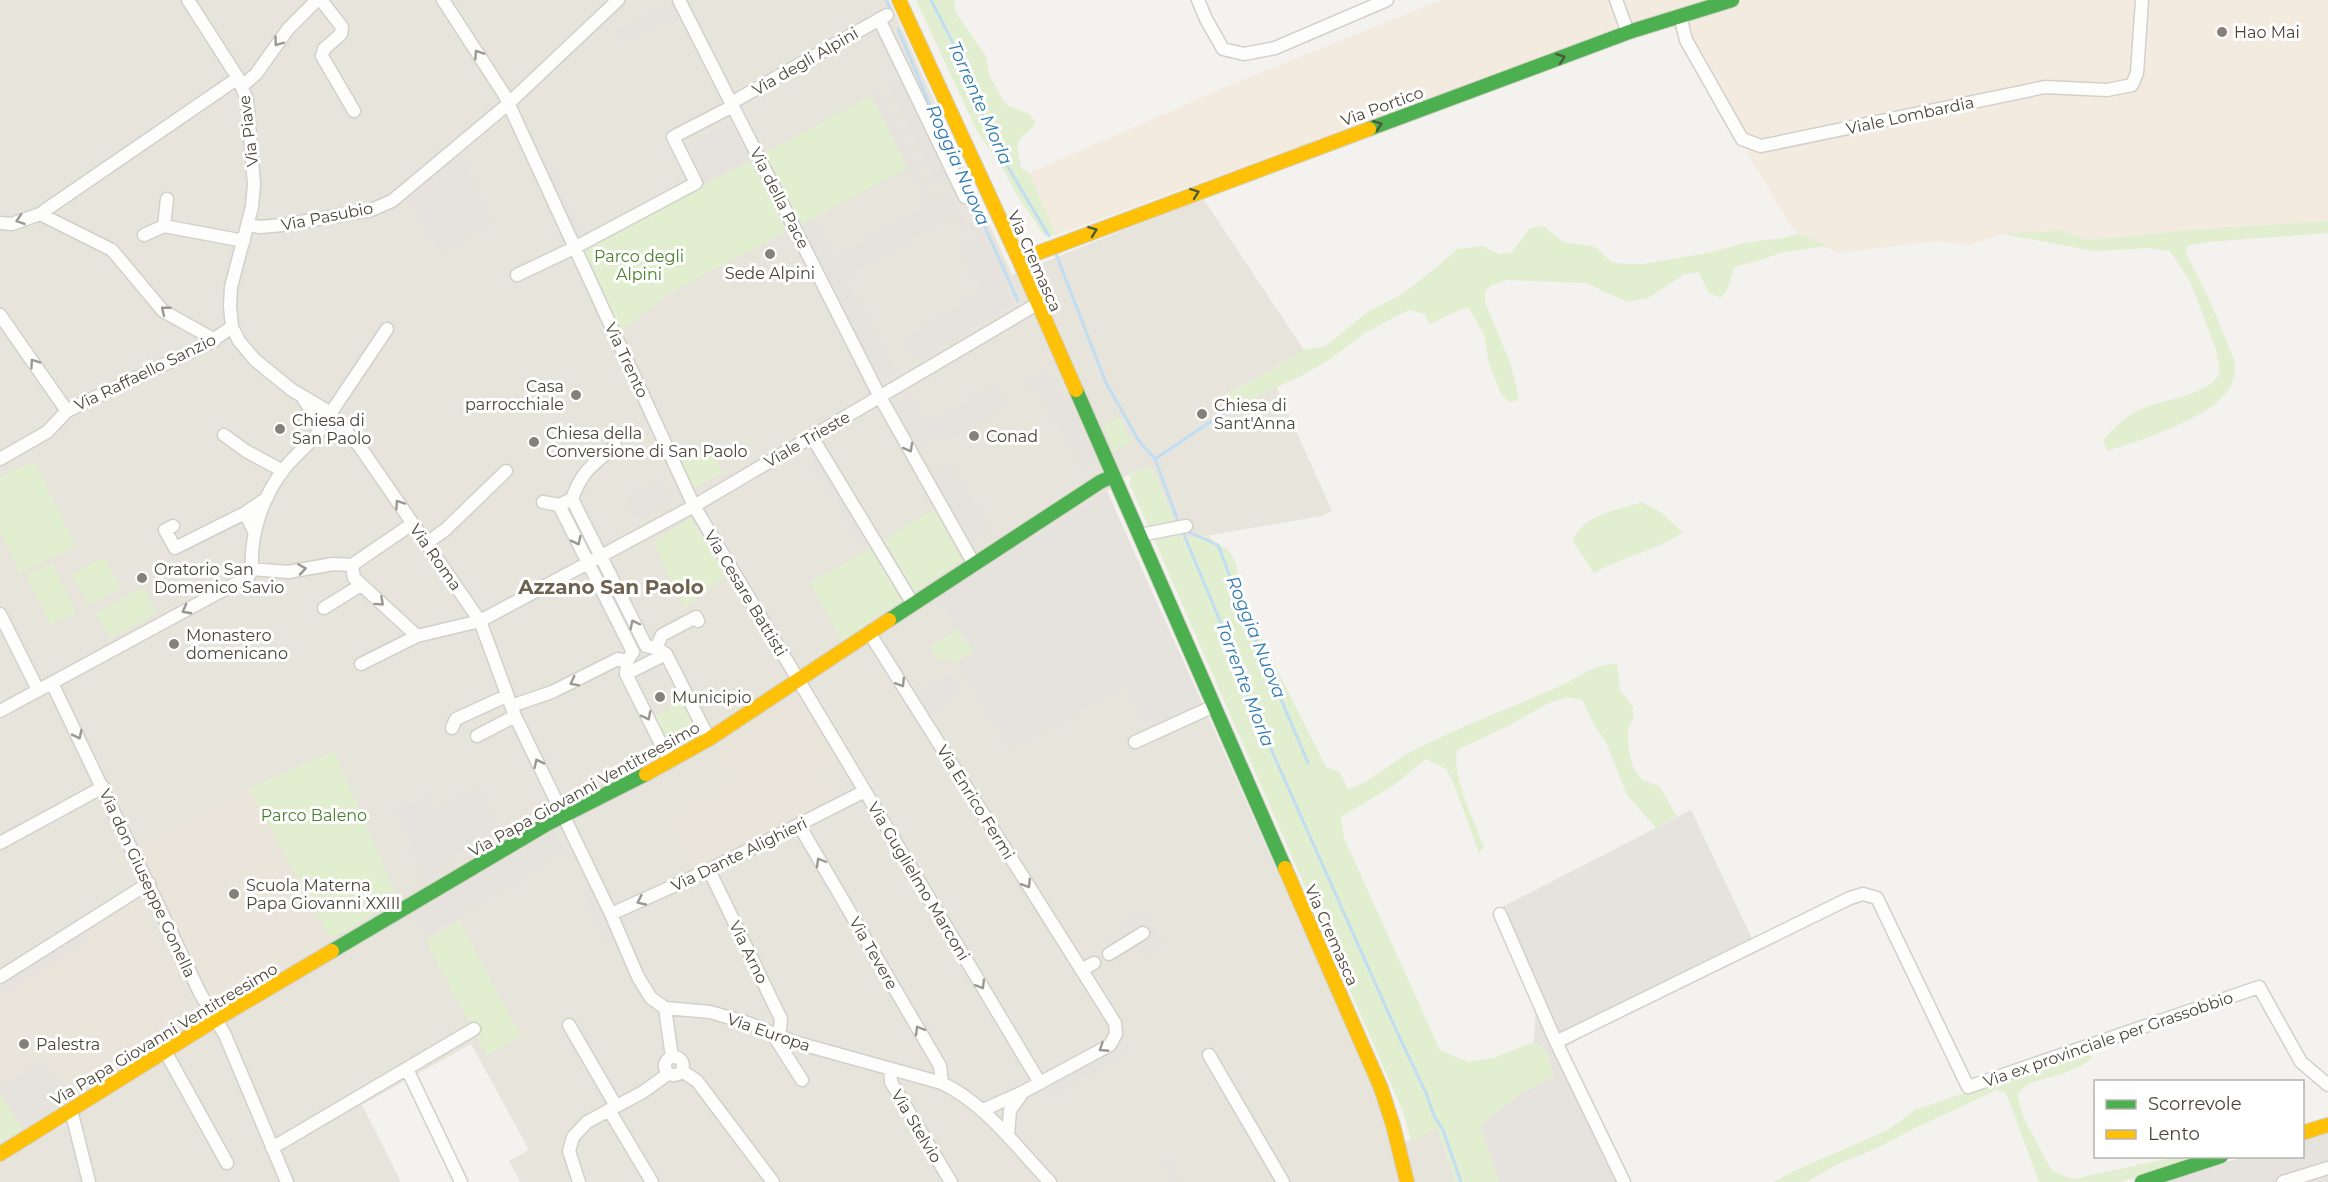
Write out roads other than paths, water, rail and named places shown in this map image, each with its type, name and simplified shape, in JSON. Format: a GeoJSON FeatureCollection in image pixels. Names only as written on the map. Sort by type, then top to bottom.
{"type":"FeatureCollection","features":[{"type":"Feature","properties":{"kind":"main road","name":"Via Cremasca"},"geometry":{"type":"LineString","coordinates":[[899,0],[1018,260],[1381,1088],[1407,1182]]}},
{"type":"Feature","properties":{"kind":"main road","name":"Via Portico"},"geometry":{"type":"LineString","coordinates":[[1018,260],[1632,31],[1732,0]]}},
{"type":"Feature","properties":{"kind":"main road"},"geometry":{"type":"LineString","coordinates":[[1030,288],[1035,266],[1046,248]]}},
{"type":"Feature","properties":{"kind":"main road","name":"Via Papa Giovanni Ventitreesimo"},"geometry":{"type":"LineString","coordinates":[[0,1154],[215,1020],[564,815],[670,762],[870,634],[1100,482],[1113,476]]}},
{"type":"Feature","properties":{"kind":"main road"},"geometry":{"type":"LineString","coordinates":[[2304,1132],[2328,1125]]}},
{"type":"Feature","properties":{"kind":"main road"},"geometry":{"type":"LineString","coordinates":[[2142,1182],[2215,1158]]}},
{"type":"Feature","properties":{"kind":"street","name":"Via Piave"},"geometry":{"type":"LineString","coordinates":[[188,0],[240,82],[247,100],[254,184],[248,225],[231,287],[232,327]]}},
{"type":"Feature","properties":{"kind":"street"},"geometry":{"type":"LineString","coordinates":[[0,224],[12,224],[42,212],[240,82],[256,74],[288,29],[319,0],[342,27],[341,34],[324,49],[322,56],[354,111]]}},
{"type":"Feature","properties":{"kind":"street","name":"Via Trento"},"geometry":{"type":"LineString","coordinates":[[443,0],[504,94],[694,506]]}},
{"type":"Feature","properties":{"kind":"street","name":"Via Pasubio"},"geometry":{"type":"LineString","coordinates":[[248,225],[271,227],[371,210],[392,201],[508,104],[618,0]]}},
{"type":"Feature","properties":{"kind":"street","name":"Via della Pace"},"geometry":{"type":"LineString","coordinates":[[679,0],[880,396],[974,564]]}},
{"type":"Feature","properties":{"kind":"street"},"geometry":{"type":"LineString","coordinates":[[1198,0],[1223,49],[1244,54],[1275,48],[1387,0]]}},
{"type":"Feature","properties":{"kind":"street"},"geometry":{"type":"LineString","coordinates":[[1616,0],[1627,30],[1632,31]]}},
{"type":"Feature","properties":{"kind":"street","name":"Viale Lombardia"},"geometry":{"type":"LineString","coordinates":[[1680,16],[1686,40],[1742,139],[1761,146],[2045,87],[2107,90],[2132,85],[2136,73],[2142,0]]}},
{"type":"Feature","properties":{"kind":"street","name":"Via degli Alpini"},"geometry":{"type":"LineString","coordinates":[[732,105],[883,17],[906,75],[964,197]]}},
{"type":"Feature","properties":{"kind":"street"},"geometry":{"type":"LineString","coordinates":[[517,275],[574,248],[696,183],[673,137],[732,105]]}},
{"type":"Feature","properties":{"kind":"street"},"geometry":{"type":"LineString","coordinates":[[164,226],[167,199]]}},
{"type":"Feature","properties":{"kind":"street"},"geometry":{"type":"LineString","coordinates":[[42,212],[112,250],[163,311],[215,340]]}},
{"type":"Feature","properties":{"kind":"street"},"geometry":{"type":"LineString","coordinates":[[144,235],[164,226],[244,241]]}},
{"type":"Feature","properties":{"kind":"street","name":"Viale Trieste"},"geometry":{"type":"LineString","coordinates":[[361,664],[417,636],[480,621],[694,506],[1037,304]]}},
{"type":"Feature","properties":{"kind":"street"},"geometry":{"type":"LineString","coordinates":[[0,315],[67,411]]}},
{"type":"Feature","properties":{"kind":"street"},"geometry":{"type":"LineString","coordinates":[[232,327],[255,360],[297,393],[330,412]]}},
{"type":"Feature","properties":{"kind":"street","name":"Via Raffaello Sanzio"},"geometry":{"type":"LineString","coordinates":[[0,459],[47,432],[67,411],[215,340],[232,327]]}},
{"type":"Feature","properties":{"kind":"street"},"geometry":{"type":"LineString","coordinates":[[0,711],[249,576],[252,569],[254,531],[267,498],[283,471],[319,432],[330,412],[387,329]]}},
{"type":"Feature","properties":{"kind":"street"},"geometry":{"type":"LineString","coordinates":[[297,393],[318,418],[319,432]]}},
{"type":"Feature","properties":{"kind":"street","name":"Via Roma"},"geometry":{"type":"LineString","coordinates":[[330,412],[360,447],[412,524],[428,542],[480,621],[511,706],[564,815]]}},
{"type":"Feature","properties":{"kind":"street"},"geometry":{"type":"LineString","coordinates":[[224,435],[246,451],[283,471]]}},
{"type":"Feature","properties":{"kind":"street"},"geometry":{"type":"LineString","coordinates":[[812,437],[913,604]]}},
{"type":"Feature","properties":{"kind":"street"},"geometry":{"type":"LineString","coordinates":[[543,502],[559,505],[572,499],[585,471],[615,446]]}},
{"type":"Feature","properties":{"kind":"street"},"geometry":{"type":"LineString","coordinates":[[428,542],[445,530],[506,471]]}},
{"type":"Feature","properties":{"kind":"street"},"geometry":{"type":"LineString","coordinates":[[173,526],[165,530],[175,548],[204,529],[245,513],[267,498]]}},
{"type":"Feature","properties":{"kind":"street"},"geometry":{"type":"LineString","coordinates":[[572,499],[600,556],[709,738]]}},
{"type":"Feature","properties":{"kind":"street"},"geometry":{"type":"LineString","coordinates":[[559,505],[630,656],[626,674],[670,762]]}},
{"type":"Feature","properties":{"kind":"street","name":"Via Cesare Battisti"},"geometry":{"type":"LineString","coordinates":[[694,506],[798,680]]}},
{"type":"Feature","properties":{"kind":"street"},"geometry":{"type":"LineString","coordinates":[[245,513],[254,531]]}},
{"type":"Feature","properties":{"kind":"street"},"geometry":{"type":"LineString","coordinates":[[252,569],[288,572],[333,564],[352,566],[412,524]]}},
{"type":"Feature","properties":{"kind":"street"},"geometry":{"type":"LineString","coordinates":[[1140,536],[1186,526]]}},
{"type":"Feature","properties":{"kind":"street"},"geometry":{"type":"LineString","coordinates":[[352,566],[354,578],[417,636]]}},
{"type":"Feature","properties":{"kind":"street"},"geometry":{"type":"LineString","coordinates":[[324,608],[361,585]]}},
{"type":"Feature","properties":{"kind":"street"},"geometry":{"type":"LineString","coordinates":[[0,614],[38,690]]}},
{"type":"Feature","properties":{"kind":"street"},"geometry":{"type":"LineString","coordinates":[[626,674],[656,649],[662,635],[696,617],[698,621]]}},
{"type":"Feature","properties":{"kind":"street","name":"Via Enrico Fermi"},"geometry":{"type":"LineString","coordinates":[[870,634],[1115,1023],[1116,1034],[1110,1045],[1023,1092],[983,1110]]}},
{"type":"Feature","properties":{"kind":"street"},"geometry":{"type":"LineString","coordinates":[[452,728],[456,719],[511,706],[552,692],[618,659],[656,649]]}},
{"type":"Feature","properties":{"kind":"street","name":"Via Guglielmo Marconi"},"geometry":{"type":"LineString","coordinates":[[798,680],[1040,1083]]}},
{"type":"Feature","properties":{"kind":"street","name":"Via don Giuseppe Gonella"},"geometry":{"type":"LineString","coordinates":[[52,683],[200,993],[225,1035],[287,1182]]}},
{"type":"Feature","properties":{"kind":"street"},"geometry":{"type":"LineString","coordinates":[[477,736],[511,706]]}},
{"type":"Feature","properties":{"kind":"street"},"geometry":{"type":"LineString","coordinates":[[1135,742],[1214,706]]}},
{"type":"Feature","properties":{"kind":"street"},"geometry":{"type":"LineString","coordinates":[[0,843],[102,787]]}},
{"type":"Feature","properties":{"kind":"street","name":"Via Dante Alighieri"},"geometry":{"type":"LineString","coordinates":[[611,914],[709,870],[865,790]]}},
{"type":"Feature","properties":{"kind":"street"},"geometry":{"type":"LineString","coordinates":[[564,815],[638,977],[651,998],[665,1008],[672,1057]]}},
{"type":"Feature","properties":{"kind":"street","name":"Via Tevere"},"geometry":{"type":"LineString","coordinates":[[799,825],[940,1066],[942,1083]]}},
{"type":"Feature","properties":{"kind":"street","name":"Via Arno"},"geometry":{"type":"LineString","coordinates":[[709,870],[781,1019],[775,1034]]}},
{"type":"Feature","properties":{"kind":"street"},"geometry":{"type":"LineString","coordinates":[[0,977],[149,884]]}},
{"type":"Feature","properties":{"kind":"street","name":"Via ex provinciale per Grassobbio"},"geometry":{"type":"LineString","coordinates":[[1556,1042],[1850,898],[1863,894],[1877,898],[1968,1087],[2259,987],[2301,1062],[2328,1085]]}},
{"type":"Feature","properties":{"kind":"street"},"geometry":{"type":"LineString","coordinates":[[1500,914],[1556,1042],[1624,1182]]}},
{"type":"Feature","properties":{"kind":"street"},"geometry":{"type":"LineString","coordinates":[[1109,954],[1143,933]]}},
{"type":"Feature","properties":{"kind":"street"},"geometry":{"type":"LineString","coordinates":[[1081,970],[1094,963]]}},
{"type":"Feature","properties":{"kind":"street","name":"Via Europa"},"geometry":{"type":"LineString","coordinates":[[665,1008],[710,1012],[775,1034],[942,1083],[963,1093],[983,1110],[1050,1182]]}},
{"type":"Feature","properties":{"kind":"street"},"geometry":{"type":"LineString","coordinates":[[569,1025],[652,1182]]}},
{"type":"Feature","properties":{"kind":"street"},"geometry":{"type":"LineString","coordinates":[[272,1148],[474,1029]]}},
{"type":"Feature","properties":{"kind":"street"},"geometry":{"type":"LineString","coordinates":[[775,1034],[802,1080]]}},
{"type":"Feature","properties":{"kind":"street"},"geometry":{"type":"LineString","coordinates":[[165,1051],[227,1163]]}},
{"type":"Feature","properties":{"kind":"street"},"geometry":{"type":"LineString","coordinates":[[1209,1055],[1283,1182]]}},
{"type":"Feature","properties":{"kind":"street"},"geometry":{"type":"LineString","coordinates":[[579,1182],[569,1151],[573,1137],[587,1122],[642,1092],[668,1074],[676,1075],[682,1071],[683,1064],[679,1058],[672,1057],[666,1061],[664,1068],[668,1074]]}},
{"type":"Feature","properties":{"kind":"street"},"geometry":{"type":"LineString","coordinates":[[407,1069],[461,1182]]}},
{"type":"Feature","properties":{"kind":"street","name":"Via Stelvio"},"geometry":{"type":"LineString","coordinates":[[891,1069],[891,1082],[951,1182]]}},
{"type":"Feature","properties":{"kind":"street"},"geometry":{"type":"LineString","coordinates":[[682,1071],[697,1081],[773,1182]]}},
{"type":"Feature","properties":{"kind":"street"},"geometry":{"type":"LineString","coordinates":[[1008,1136],[1010,1110],[1023,1092]]}},
{"type":"Feature","properties":{"kind":"street"},"geometry":{"type":"LineString","coordinates":[[71,1110],[89,1182]]}},
{"type":"Feature","properties":{"kind":"street"},"geometry":{"type":"LineString","coordinates":[[2283,1182],[2328,1168]]}},
{"type":"Feature","properties":{"kind":"waterway","name":"Roggia Nuova"},"geometry":{"type":"LineString","coordinates":[[886,0],[890,8]]}},
{"type":"Feature","properties":{"kind":"waterway","name":"Torrente Morla"},"geometry":{"type":"LineString","coordinates":[[931,0],[963,63],[974,97],[1002,157],[1049,236]]}},
{"type":"Feature","properties":{"kind":"waterway","name":"Roggia Nuova"},"geometry":{"type":"LineString","coordinates":[[898,29],[1018,301]]}},
{"type":"Feature","properties":{"kind":"waterway","name":"Torrente Morla"},"geometry":{"type":"LineString","coordinates":[[1056,254],[1106,383],[1139,441],[1155,459],[1179,524]]}},
{"type":"Feature","properties":{"kind":"waterway"},"geometry":{"type":"LineString","coordinates":[[1155,459],[1231,408]]}},
{"type":"Feature","properties":{"kind":"waterway","name":"Torrente Morla"},"geometry":{"type":"LineString","coordinates":[[1182,530],[1238,664],[1251,711],[1271,749],[1426,1093],[1434,1116],[1443,1130],[1461,1182]]}},
{"type":"Feature","properties":{"kind":"waterway","name":"Roggia Nuova"},"geometry":{"type":"LineString","coordinates":[[1186,531],[1218,545],[1308,763]]}},
{"type":"Feature","properties":{"kind":"place","name":"Hao Mai"},"geometry":{"type":"Point","coordinates":[2222,32]}},
{"type":"Feature","properties":{"kind":"place","name":"Sede Alpini"},"geometry":{"type":"Point","coordinates":[770,254]}},
{"type":"Feature","properties":{"kind":"place","name":"Casa parrocchiale"},"geometry":{"type":"Point","coordinates":[576,395]}},
{"type":"Feature","properties":{"kind":"place","name":"Chiesa di Sant'Anna"},"geometry":{"type":"Point","coordinates":[1202,414]}},
{"type":"Feature","properties":{"kind":"place","name":"Chiesa di San Paolo"},"geometry":{"type":"Point","coordinates":[280,429]}},
{"type":"Feature","properties":{"kind":"place","name":"Conad"},"geometry":{"type":"Point","coordinates":[974,436]}},
{"type":"Feature","properties":{"kind":"place","name":"Chiesa della Conversione di San Paolo"},"geometry":{"type":"Point","coordinates":[534,442]}},
{"type":"Feature","properties":{"kind":"place","name":"Oratorio San Domenico Savio"},"geometry":{"type":"Point","coordinates":[142,578]}},
{"type":"Feature","properties":{"kind":"place","name":"Monastero domenicano"},"geometry":{"type":"Point","coordinates":[174,644]}},
{"type":"Feature","properties":{"kind":"place","name":"Municipio"},"geometry":{"type":"Point","coordinates":[660,697]}},
{"type":"Feature","properties":{"kind":"place","name":"Scuola Materna Papa Giovanni XXIII"},"geometry":{"type":"Point","coordinates":[234,894]}},
{"type":"Feature","properties":{"kind":"place","name":"Palestra"},"geometry":{"type":"Point","coordinates":[24,1044]}},
{"type":"Feature","properties":{"kind":"district","name":"Azzano San Paolo"},"geometry":{"type":"Point","coordinates":[611,587]}},
{"type":"Feature","properties":{"kind":"park label","name":"Parco degli Alpini"},"geometry":{"type":"Point","coordinates":[639,265]}},
{"type":"Feature","properties":{"kind":"park label","name":"Parco Baleno"},"geometry":{"type":"Point","coordinates":[314,815]}}]}
